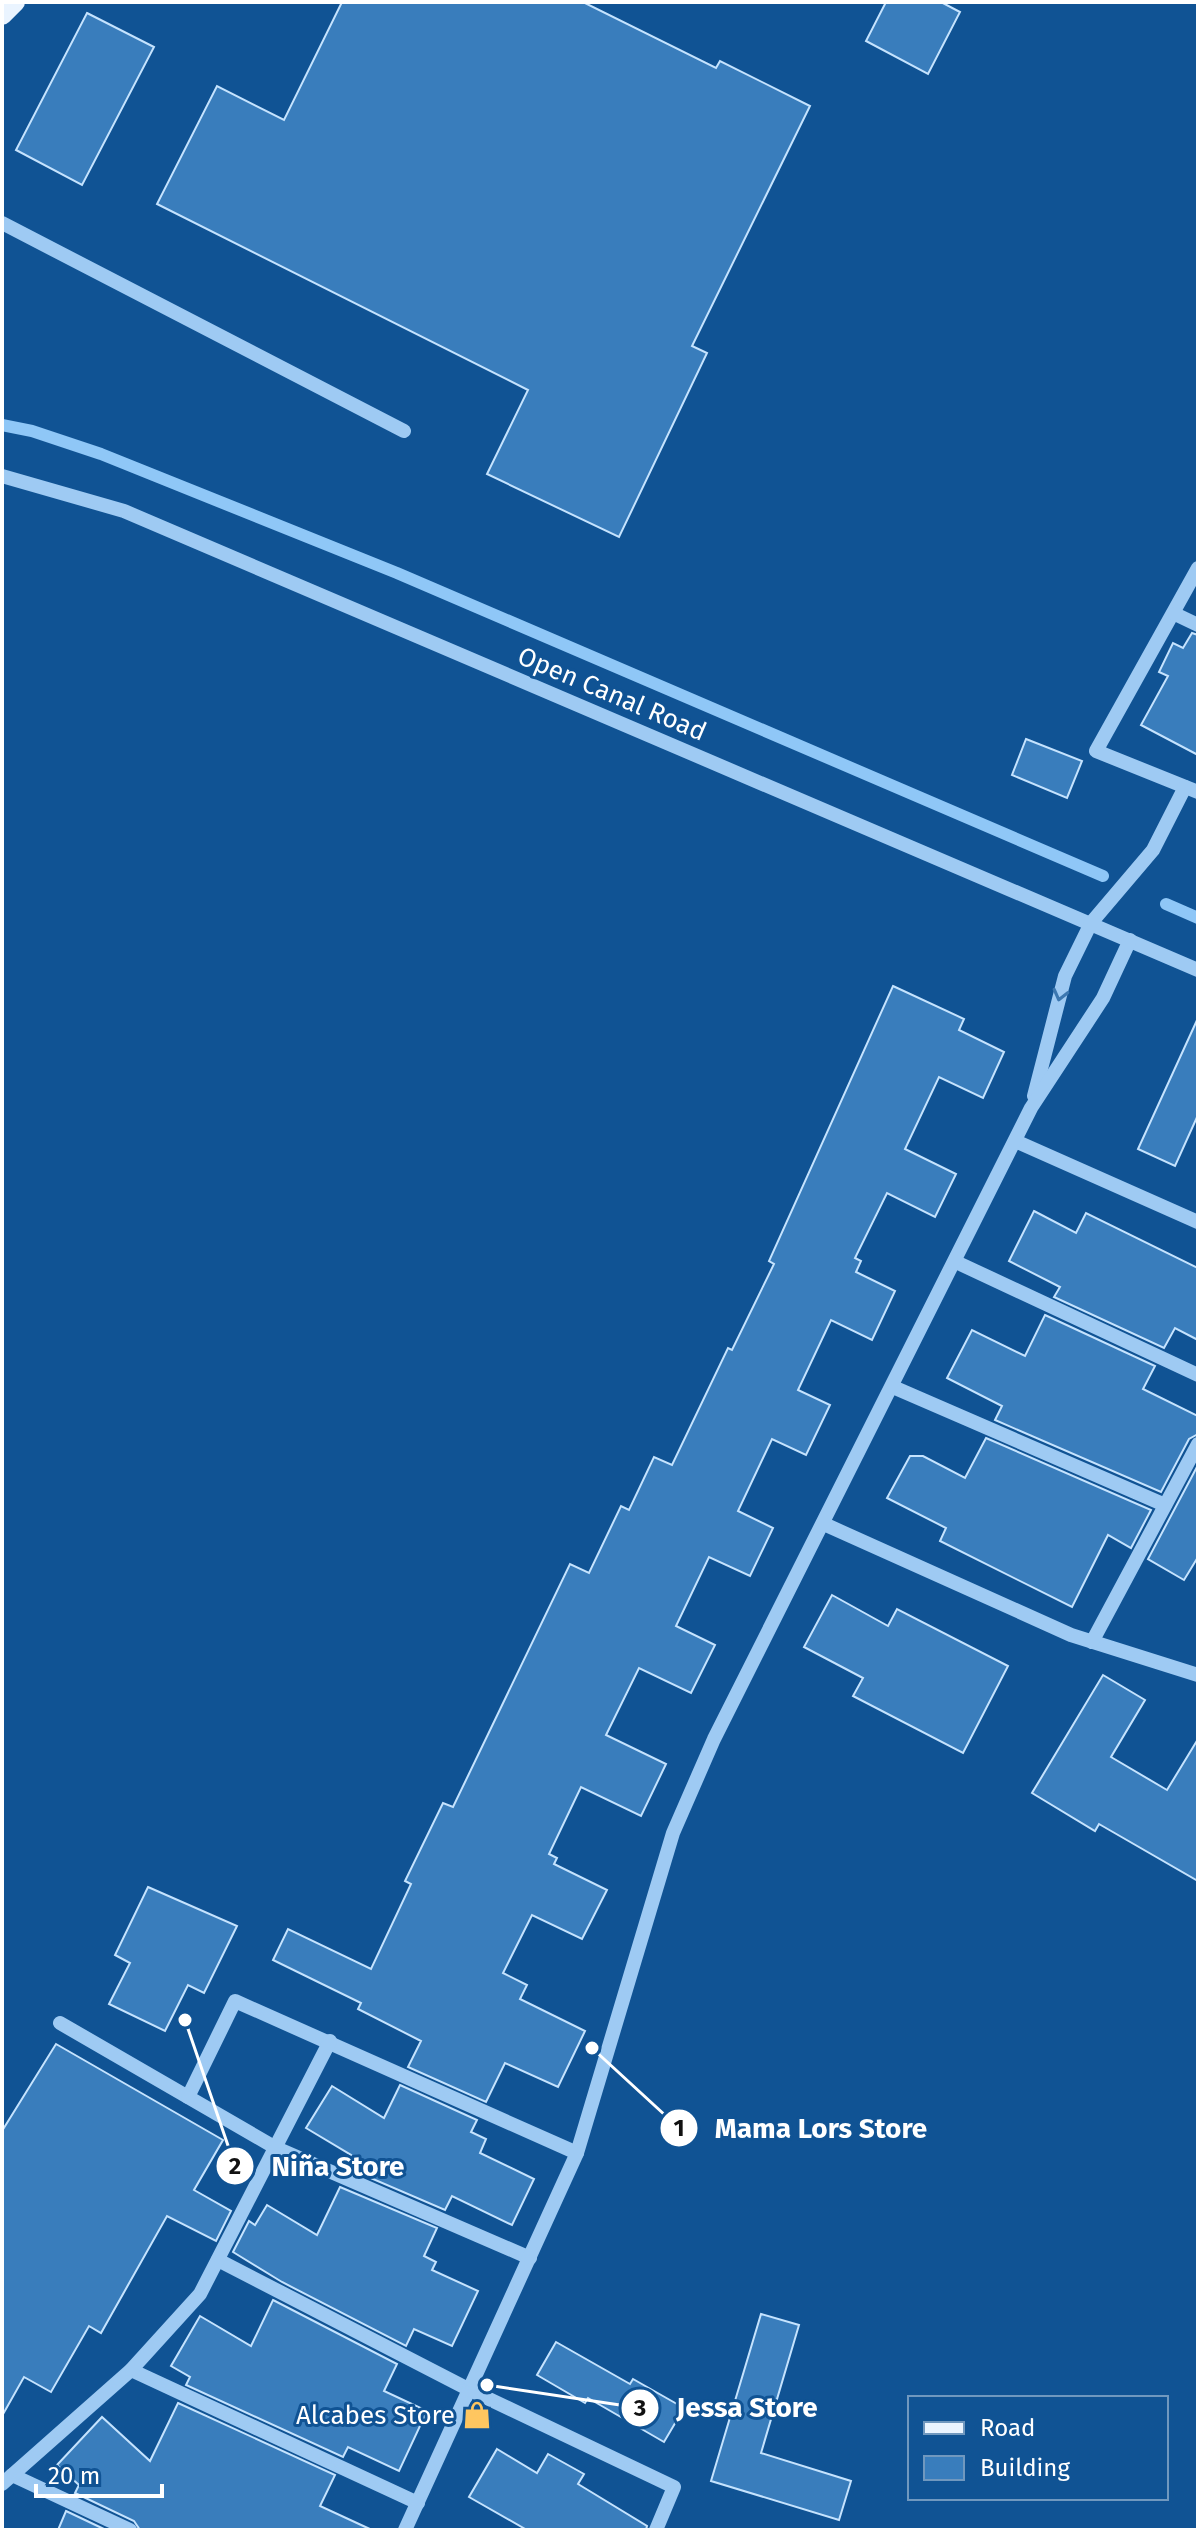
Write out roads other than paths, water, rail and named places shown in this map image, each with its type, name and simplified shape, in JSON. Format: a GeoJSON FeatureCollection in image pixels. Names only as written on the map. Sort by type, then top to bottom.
{"type":"FeatureCollection","features":[{"type":"Feature","properties":{"kind":"main road"},"geometry":{"type":"LineString","coordinates":[[2,15],[15,2]]}},
{"type":"Feature","properties":{"kind":"street"},"geometry":{"type":"LineString","coordinates":[[2,223],[404,431]]}},
{"type":"Feature","properties":{"kind":"street","name":"Open Canal Road"},"geometry":{"type":"LineString","coordinates":[[2,476],[47,486],[124,511],[1198,970]]}},
{"type":"Feature","properties":{"kind":"street"},"geometry":{"type":"LineString","coordinates":[[1031,1108],[1065,976],[1091,923],[1153,850],[1192,789],[1096,751],[1198,568]]}},
{"type":"Feature","properties":{"kind":"street"},"geometry":{"type":"LineString","coordinates":[[1175,614],[1198,625]]}},
{"type":"Feature","properties":{"kind":"street"},"geometry":{"type":"LineString","coordinates":[[405,2530],[577,2153],[673,1833],[714,1739],[1031,1108],[1103,998],[1130,940]]}},
{"type":"Feature","properties":{"kind":"street"},"geometry":{"type":"LineString","coordinates":[[1015,1141],[1198,1222]]}},
{"type":"Feature","properties":{"kind":"street"},"geometry":{"type":"LineString","coordinates":[[956,1262],[1198,1375]]}},
{"type":"Feature","properties":{"kind":"street"},"geometry":{"type":"LineString","coordinates":[[893,1387],[1165,1505]]}},
{"type":"Feature","properties":{"kind":"street"},"geometry":{"type":"LineString","coordinates":[[1092,1642],[1198,1444]]}},
{"type":"Feature","properties":{"kind":"street"},"geometry":{"type":"LineString","coordinates":[[824,1524],[1092,1642],[1198,1675]]}},
{"type":"Feature","properties":{"kind":"street"},"geometry":{"type":"LineString","coordinates":[[188,2097],[235,2001],[577,2153]]}},
{"type":"Feature","properties":{"kind":"street"},"geometry":{"type":"LineString","coordinates":[[60,2023],[276,2148],[530,2258]]}},
{"type":"Feature","properties":{"kind":"street"},"geometry":{"type":"LineString","coordinates":[[130,2530],[7,2479],[131,2370],[200,2294],[330,2041]]}},
{"type":"Feature","properties":{"kind":"street"},"geometry":{"type":"LineString","coordinates":[[218,2260],[470,2390],[674,2487],[656,2530]]}},
{"type":"Feature","properties":{"kind":"street"},"geometry":{"type":"LineString","coordinates":[[131,2370],[418,2503]]}},
{"type":"Feature","properties":{"kind":"waterway"},"geometry":{"type":"LineString","coordinates":[[2,425],[32,431],[101,454],[397,573],[1103,876]]}},
{"type":"Feature","properties":{"kind":"waterway"},"geometry":{"type":"LineString","coordinates":[[1166,904],[1198,918]]}},
{"type":"Feature","properties":{"kind":"place","name":"Niña Store"},"geometry":{"type":"Point","coordinates":[185,2020]}},
{"type":"Feature","properties":{"kind":"place","name":"Mama Lors Store"},"geometry":{"type":"Point","coordinates":[592,2048]}},
{"type":"Feature","properties":{"kind":"place","name":"Jessa Store"},"geometry":{"type":"Point","coordinates":[487,2385]}},
{"type":"Feature","properties":{"kind":"place","name":"Alcabes Store"},"geometry":{"type":"Point","coordinates":[477,2415]}}]}
